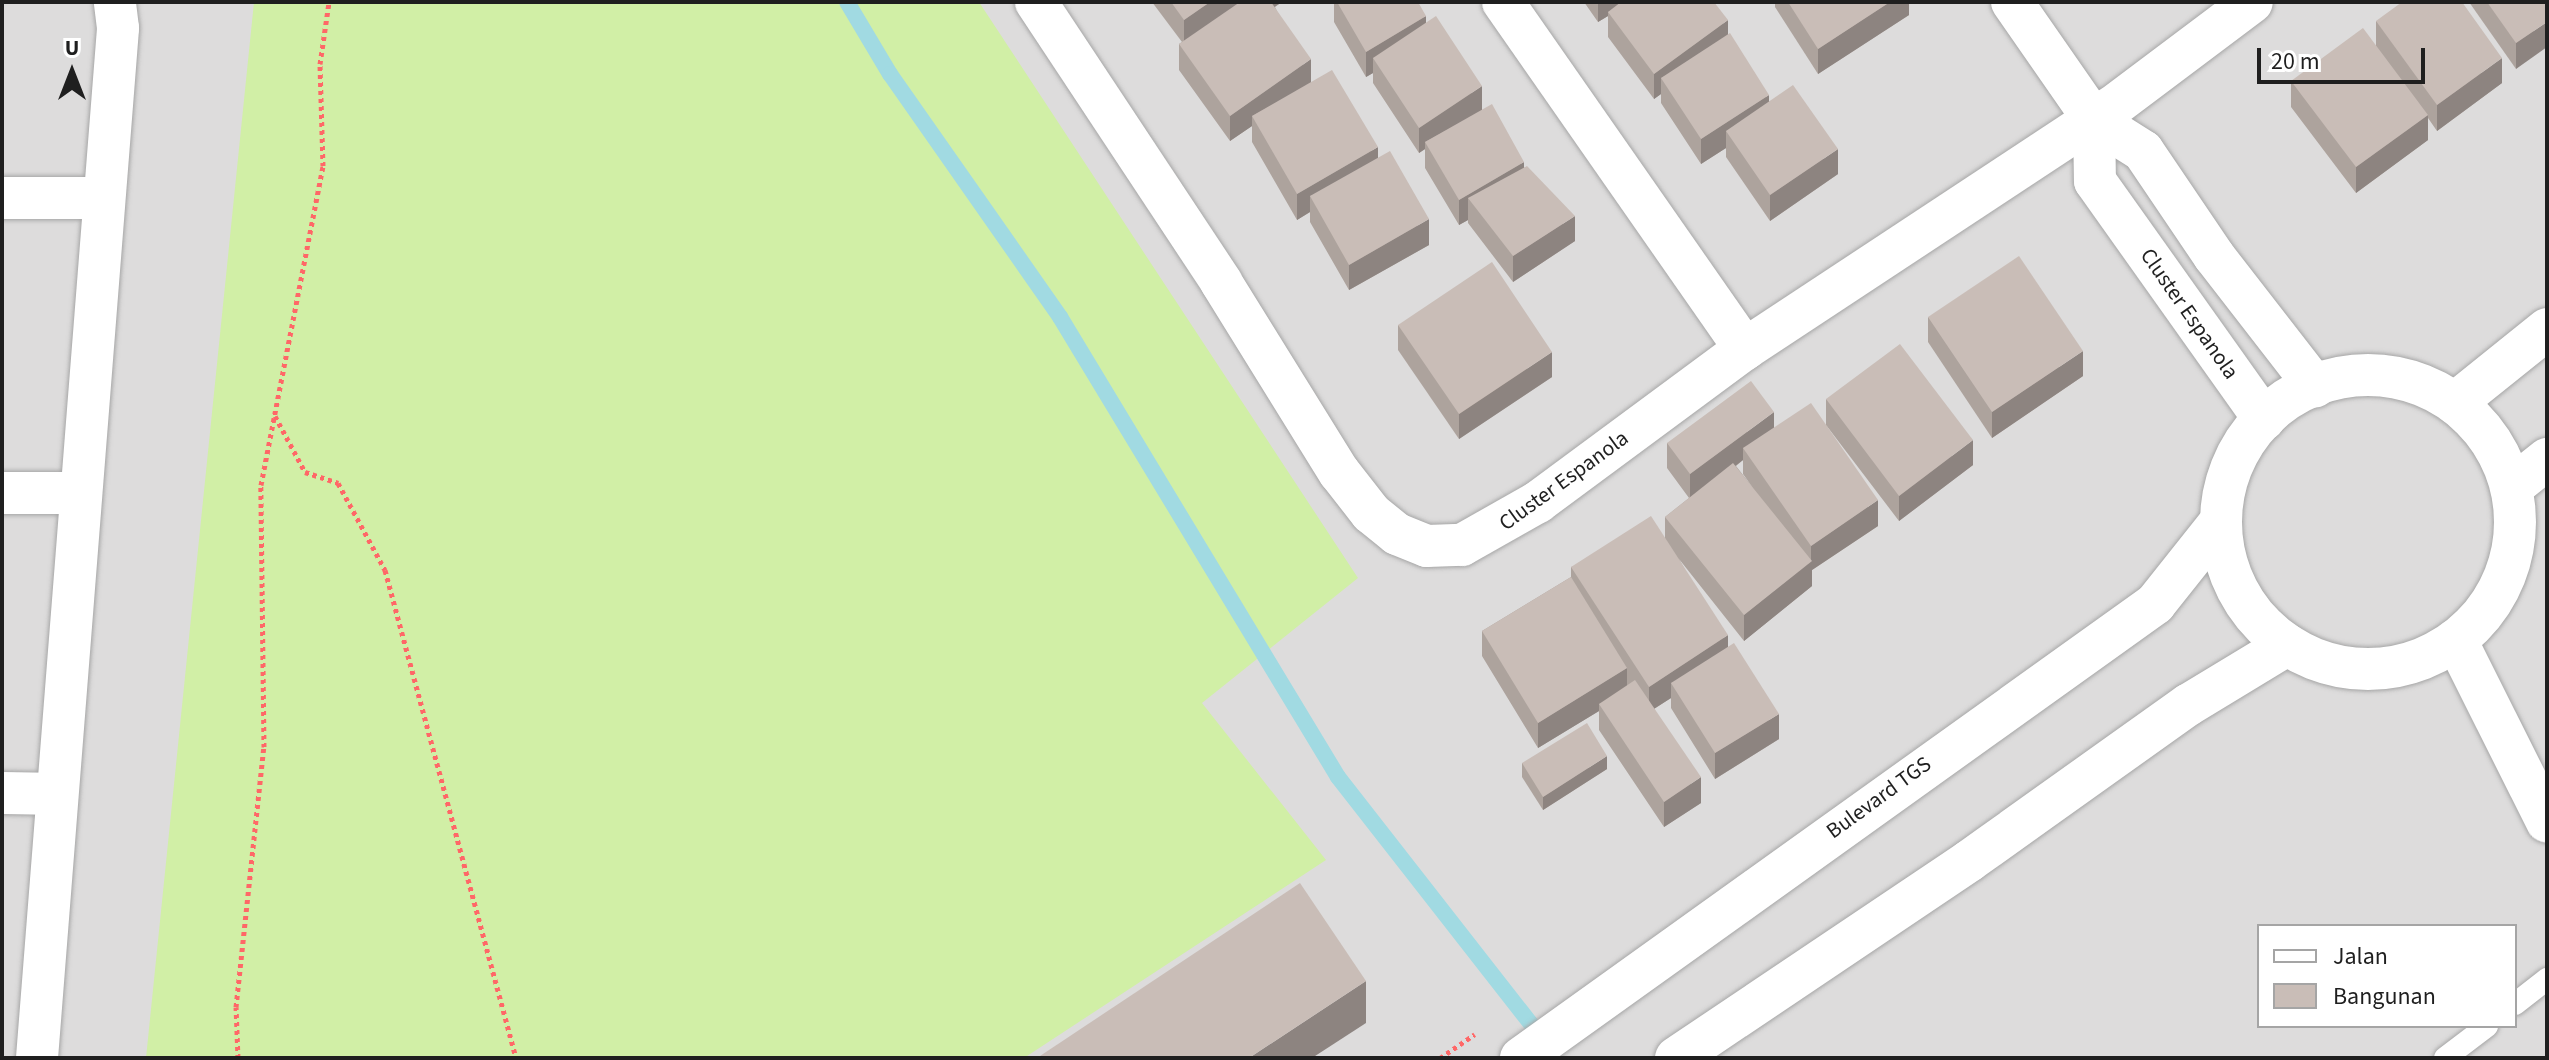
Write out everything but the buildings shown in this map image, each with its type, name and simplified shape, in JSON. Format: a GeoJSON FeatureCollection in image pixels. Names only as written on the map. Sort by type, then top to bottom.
{"type":"FeatureCollection","features":[{"type":"Feature","properties":{"kind":"street"},"geometry":{"type":"LineString","coordinates":[[37,1058],[118,28],[115,2]]}},
{"type":"Feature","properties":{"kind":"street","name":"Cluster Espanola"},"geometry":{"type":"LineString","coordinates":[[1036,2],[1221,282],[1339,472],[1371,513],[1397,534],[1439,546],[1462,545],[1493,532],[1745,349],[2094,120],[2252,2]]}},
{"type":"Feature","properties":{"kind":"street"},"geometry":{"type":"LineString","coordinates":[[1503,2],[1745,349]]}},
{"type":"Feature","properties":{"kind":"street"},"geometry":{"type":"LineString","coordinates":[[2012,2],[2094,120],[2143,151],[2214,256],[2315,386]]}},
{"type":"Feature","properties":{"kind":"street","name":"Cluster Espanola"},"geometry":{"type":"LineString","coordinates":[[2094,120],[2095,181],[2264,419]]}},
{"type":"Feature","properties":{"kind":"street"},"geometry":{"type":"LineString","coordinates":[[2,198],[104,198]]}},
{"type":"Feature","properties":{"kind":"street"},"geometry":{"type":"LineString","coordinates":[[2455,403],[2547,329]]}},
{"type":"Feature","properties":{"kind":"street"},"geometry":{"type":"LineString","coordinates":[[2387,376],[2455,403],[2481,426],[2512,487],[2515,544],[2495,598],[2456,640],[2403,666],[2373,669],[2342,667],[2287,645],[2245,604],[2223,550],[2221,521],[2237,455],[2264,419],[2315,386],[2339,378],[2387,376]]}},
{"type":"Feature","properties":{"kind":"street"},"geometry":{"type":"LineString","coordinates":[[2512,487],[2547,459]]}},
{"type":"Feature","properties":{"kind":"street"},"geometry":{"type":"LineString","coordinates":[[2,493],[81,493]]}},
{"type":"Feature","properties":{"kind":"street","name":"Bulevard TGS"},"geometry":{"type":"LineString","coordinates":[[1522,1057],[2155,604],[2221,521]]}},
{"type":"Feature","properties":{"kind":"street"},"geometry":{"type":"LineString","coordinates":[[2456,640],[2547,822]]}},
{"type":"Feature","properties":{"kind":"street"},"geometry":{"type":"LineString","coordinates":[[1676,1058],[1981,853],[2199,697],[2287,645]]}},
{"type":"Feature","properties":{"kind":"street"},"geometry":{"type":"LineString","coordinates":[[2,793],[57,794]]}},
{"type":"Feature","properties":{"kind":"lane"},"geometry":{"type":"LineString","coordinates":[[2517,1002],[2547,979]]}},
{"type":"Feature","properties":{"kind":"lane"},"geometry":{"type":"LineString","coordinates":[[2445,1058],[2484,1028]]}},
{"type":"Feature","properties":{"kind":"path"},"geometry":{"type":"LineString","coordinates":[[238,1058],[236,1007],[264,747],[261,485],[323,166],[320,64],[329,2]]}},
{"type":"Feature","properties":{"kind":"path"},"geometry":{"type":"LineString","coordinates":[[275,416],[305,472],[338,483],[385,570],[516,1058]]}},
{"type":"Feature","properties":{"kind":"path"},"geometry":{"type":"LineString","coordinates":[[1440,1058],[1473,1036]]}},
{"type":"Feature","properties":{"kind":"shaded area"},"geometry":{"type":"Polygon","coordinates":[[[2,2],[2547,2],[2547,1058],[2,1058],[2,2]]]}},
{"type":"Feature","properties":{"kind":"green space"},"geometry":{"type":"Polygon","coordinates":[[[254,2],[979,2],[1358,578],[1202,703],[1326,860],[1024,1058],[146,1058],[254,2]]]}},
{"type":"Feature","properties":{"kind":"waterway"},"geometry":{"type":"LineString","coordinates":[[847,2],[890,74],[1060,317],[1338,777],[1544,1041]]}}]}
